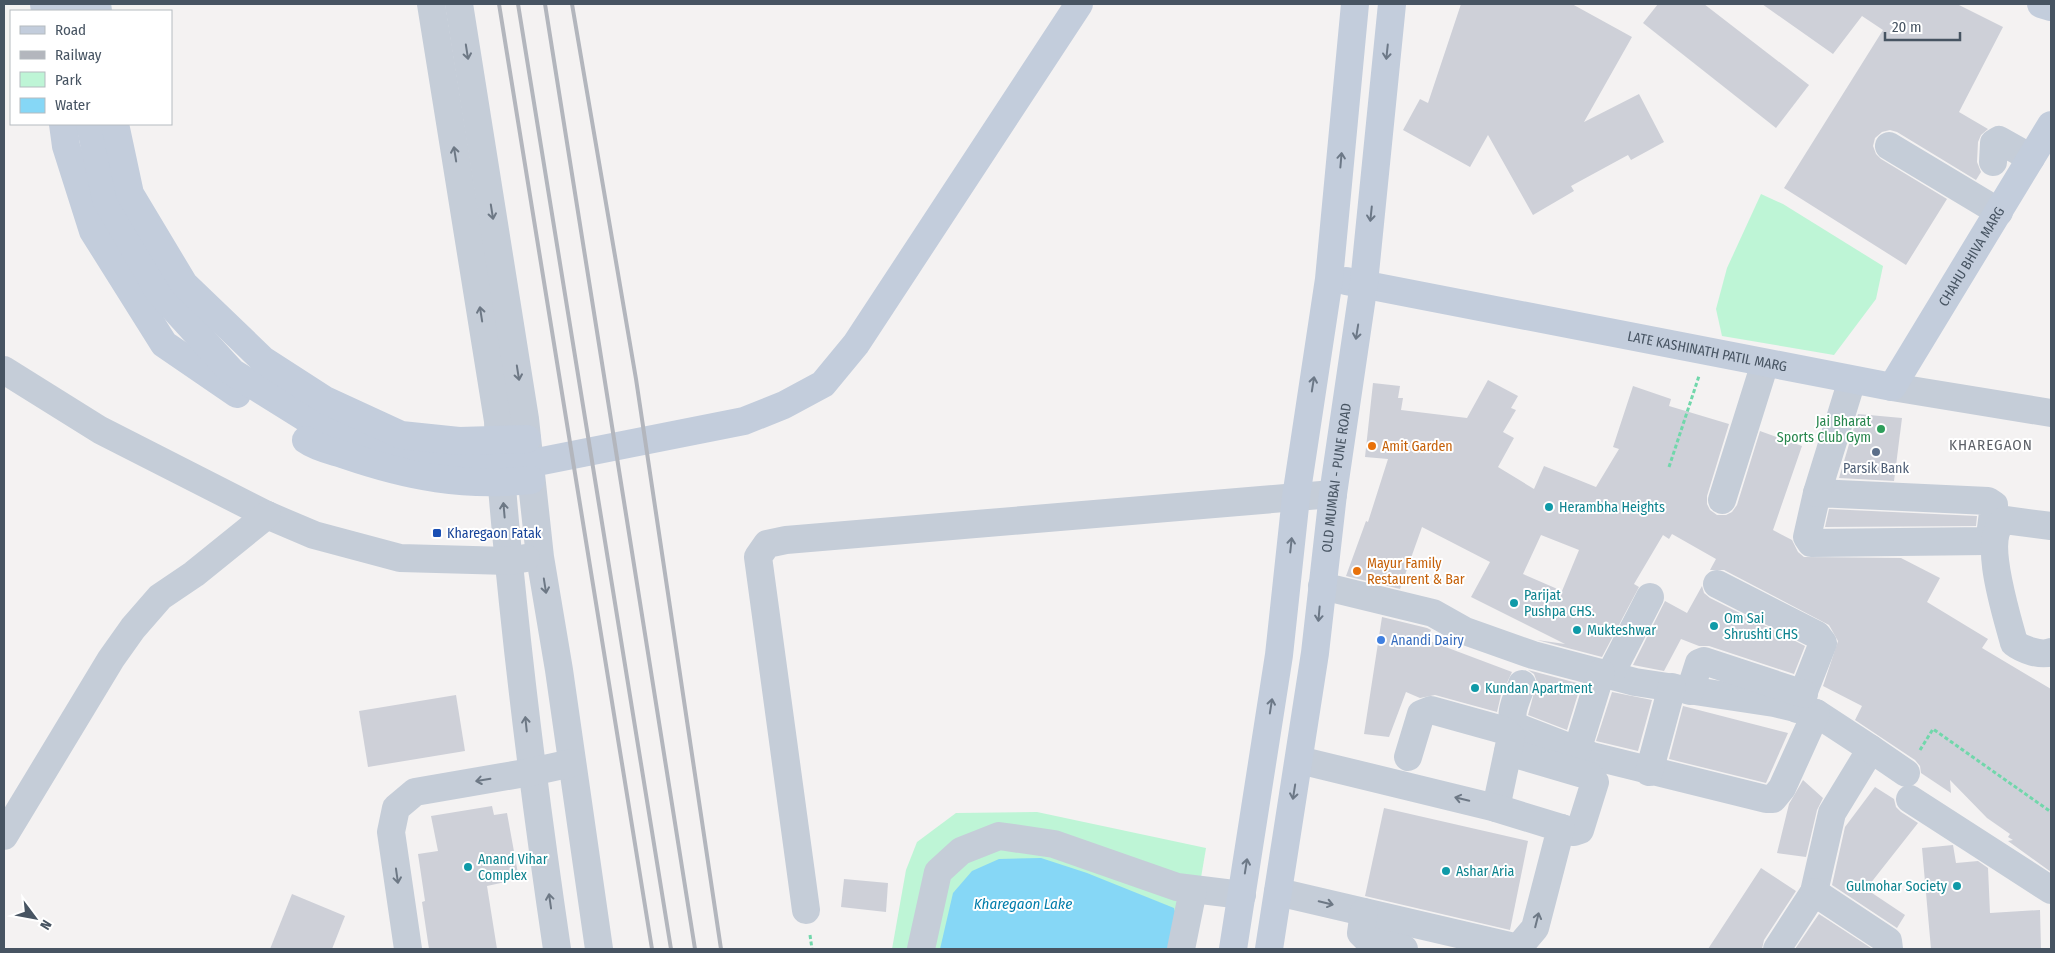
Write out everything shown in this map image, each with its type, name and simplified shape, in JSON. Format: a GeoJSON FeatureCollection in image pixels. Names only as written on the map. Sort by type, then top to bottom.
{"type":"FeatureCollection","features":[{"type":"Feature","properties":{"kind":"street"},"geometry":{"type":"LineString","coordinates":[[431,4],[498,421],[486,441],[473,482]]}},
{"type":"Feature","properties":{"kind":"street"},"geometry":{"type":"LineString","coordinates":[[459,4],[527,439],[540,556],[598,949]]}},
{"type":"Feature","properties":{"kind":"street"},"geometry":{"type":"LineString","coordinates":[[90,125],[106,199],[159,292],[232,372],[320,428],[425,459],[522,465],[744,421],[784,405],[823,384],[856,344],[1078,4]]}},
{"type":"Feature","properties":{"kind":"street"},"geometry":{"type":"LineString","coordinates":[[1234,949],[1279,655],[1296,497],[1329,279],[1355,4]]}},
{"type":"Feature","properties":{"kind":"street","name":"OLD MUMBAI - PUNE ROAD"},"geometry":{"type":"LineString","coordinates":[[1270,949],[1316,653],[1333,494],[1364,284],[1392,4]]}},
{"type":"Feature","properties":{"kind":"street"},"geometry":{"type":"LineString","coordinates":[[2041,4],[2051,8]]}},
{"type":"Feature","properties":{"kind":"street"},"geometry":{"type":"LineString","coordinates":[[63,125],[66,146],[93,231],[164,344],[310,443],[381,468],[446,482],[502,483],[531,480]]}},
{"type":"Feature","properties":{"kind":"street"},"geometry":{"type":"LineString","coordinates":[[115,125],[130,194],[184,284],[263,360],[325,400],[401,435],[486,441],[527,439]]}},
{"type":"Feature","properties":{"kind":"street","name":"CHAHU BHIVA MARG"},"geometry":{"type":"LineString","coordinates":[[1892,387],[2051,126]]}},
{"type":"Feature","properties":{"kind":"street"},"geometry":{"type":"LineString","coordinates":[[1993,162],[1994,143],[1999,140],[2031,158]]}},
{"type":"Feature","properties":{"kind":"street"},"geometry":{"type":"LineString","coordinates":[[1889,146],[1998,212]]}},
{"type":"Feature","properties":{"kind":"street","name":"LATE KASHINATH PATIL MARG"},"geometry":{"type":"LineString","coordinates":[[1329,279],[1364,284],[1852,380],[2051,413]]}},
{"type":"Feature","properties":{"kind":"street"},"geometry":{"type":"LineString","coordinates":[[1722,500],[1765,363]]}},
{"type":"Feature","properties":{"kind":"street"},"geometry":{"type":"LineString","coordinates":[[4,370],[100,430],[267,515],[314,535],[400,558],[509,561],[540,556]]}},
{"type":"Feature","properties":{"kind":"street"},"geometry":{"type":"LineString","coordinates":[[1817,494],[1988,501],[1994,505],[1990,536],[1987,541],[1811,543],[1807,537],[1817,494],[1852,380]]}},
{"type":"Feature","properties":{"kind":"street"},"geometry":{"type":"LineString","coordinates":[[486,441],[502,483],[531,772],[557,949]]}},
{"type":"Feature","properties":{"kind":"street"},"geometry":{"type":"LineString","coordinates":[[806,910],[758,557],[766,544],[786,540],[1333,494]]}},
{"type":"Feature","properties":{"kind":"street"},"geometry":{"type":"LineString","coordinates":[[4,836],[111,659],[133,628],[160,596],[194,574],[267,515]]}},
{"type":"Feature","properties":{"kind":"street"},"geometry":{"type":"LineString","coordinates":[[2051,526],[2005,520],[1998,530],[1994,556],[2014,643],[2026,649],[2046,654],[2051,652]]}},
{"type":"Feature","properties":{"kind":"street"},"geometry":{"type":"LineString","coordinates":[[1522,684],[1511,717],[1512,723],[1517,727],[1577,751],[1649,772],[1773,800],[1782,788],[1823,643],[1817,636],[1717,584]]}},
{"type":"Feature","properties":{"kind":"street"},"geometry":{"type":"LineString","coordinates":[[1322,586],[1433,613],[1465,631],[1533,655],[1606,674],[1681,689],[1774,703],[1805,705],[1871,749],[1908,786],[2051,890]]}},
{"type":"Feature","properties":{"kind":"street"},"geometry":{"type":"LineString","coordinates":[[1577,751],[1606,674],[1650,597]]}},
{"type":"Feature","properties":{"kind":"street"},"geometry":{"type":"LineString","coordinates":[[1649,772],[1681,689]]}},
{"type":"Feature","properties":{"kind":"street"},"geometry":{"type":"LineString","coordinates":[[1408,757],[1420,714],[1431,710],[1503,730],[1512,737],[1496,808]]}},
{"type":"Feature","properties":{"kind":"street"},"geometry":{"type":"LineString","coordinates":[[1777,949],[1814,892],[1832,813],[1871,749]]}},
{"type":"Feature","properties":{"kind":"street"},"geometry":{"type":"LineString","coordinates":[[1299,760],[1496,808],[1574,832],[1580,830],[1594,782],[1590,776],[1508,752]]}},
{"type":"Feature","properties":{"kind":"street"},"geometry":{"type":"LineString","coordinates":[[408,949],[391,832],[396,808],[415,792],[572,763]]}},
{"type":"Feature","properties":{"kind":"street"},"geometry":{"type":"LineString","coordinates":[[1278,892],[1518,949],[1535,928],[1560,828]]}},
{"type":"Feature","properties":{"kind":"street"},"geometry":{"type":"LineString","coordinates":[[921,949],[938,872],[961,851],[999,836],[1054,844],[1177,888],[1242,895]]}},
{"type":"Feature","properties":{"kind":"street"},"geometry":{"type":"LineString","coordinates":[[1181,949],[1193,890]]}},
{"type":"Feature","properties":{"kind":"street"},"geometry":{"type":"LineString","coordinates":[[1814,892],[1888,941],[1889,949]]}},
{"type":"Feature","properties":{"kind":"street"},"geometry":{"type":"LineString","coordinates":[[1364,912],[1361,933],[1369,941],[1404,949]]}},
{"type":"Feature","properties":{"kind":"path"},"geometry":{"type":"LineString","coordinates":[[1669,467],[1708,352]]}},
{"type":"Feature","properties":{"kind":"path"},"geometry":{"type":"LineString","coordinates":[[1908,786],[1933,729],[2051,812]]}},
{"type":"Feature","properties":{"kind":"green space"},"geometry":{"type":"Polygon","coordinates":[[[1761,194],[1783,204],[1883,266],[1876,299],[1834,355],[1722,336],[1716,309],[1727,268],[1761,194]]]}},
{"type":"Feature","properties":{"kind":"green space"},"geometry":{"type":"Polygon","coordinates":[[[1037,812],[1206,848],[1189,949],[892,949],[906,870],[917,842],[956,813],[1037,812]]]}},
{"type":"Feature","properties":{"kind":"water","name":"Kharegaon Lake"},"geometry":{"type":"Polygon","coordinates":[[[1041,858],[1087,873],[1174,908],[1176,916],[1169,949],[940,949],[953,893],[972,871],[999,859],[1041,858]]]}},
{"type":"Feature","properties":{"kind":"building"},"geometry":{"type":"Polygon","coordinates":[[[1461,4],[1572,4],[1632,37],[1584,122],[1639,94],[1664,142],[1631,160],[1628,155],[1571,186],[1574,191],[1533,215],[1488,135],[1470,167],[1403,130],[1420,99],[1428,103],[1461,4]]]}},
{"type":"Feature","properties":{"kind":"building"},"geometry":{"type":"Polygon","coordinates":[[[1658,4],[1704,4],[1809,85],[1776,128],[1643,23],[1658,4]]]}},
{"type":"Feature","properties":{"kind":"building"},"geometry":{"type":"Polygon","coordinates":[[[1762,4],[1957,4],[2003,27],[1959,112],[1988,129],[1981,135],[1978,142],[1977,162],[1981,172],[1976,180],[1897,132],[1890,130],[1882,132],[1875,138],[1873,146],[1876,154],[1881,159],[1947,199],[1906,265],[1784,188],[1883,30],[1862,16],[1833,54],[1762,4]]]}},
{"type":"Feature","properties":{"kind":"building"},"geometry":{"type":"Polygon","coordinates":[[[1488,380],[1518,396],[1511,408],[1516,410],[1503,432],[1514,438],[1498,467],[1534,489],[1544,466],[1596,487],[1619,449],[1613,447],[1633,386],[1671,399],[1669,406],[1729,424],[1707,496],[1707,504],[1710,510],[1717,515],[1726,515],[1732,512],[1737,505],[1760,431],[1802,446],[1773,530],[1792,540],[1798,552],[1804,557],[1901,558],[1940,578],[1927,602],[1988,639],[1982,648],[2051,689],[2051,872],[2008,841],[2013,840],[2008,837],[2010,834],[1987,818],[1950,780],[1951,793],[1921,773],[1920,766],[1915,760],[1855,720],[1862,706],[1823,686],[1838,641],[1829,625],[1724,570],[1710,570],[1716,559],[1672,534],[1669,539],[1663,535],[1634,584],[1639,587],[1602,657],[1537,640],[1565,644],[1471,597],[1490,562],[1422,527],[1400,589],[1346,576],[1366,521],[1368,522],[1388,459],[1365,457],[1373,383],[1400,386],[1398,398],[1403,398],[1401,410],[1467,418],[1488,380]],[[1541,535],[1523,574],[1562,591],[1579,550],[1541,535]]]}},
{"type":"Feature","properties":{"kind":"building"},"geometry":{"type":"Polygon","coordinates":[[[1858,414],[1902,418],[1894,481],[1839,478],[1858,414]]]}},
{"type":"Feature","properties":{"kind":"building"},"geometry":{"type":"Polygon","coordinates":[[[1829,509],[1977,516],[1976,526],[1825,527],[1829,509]]]}},
{"type":"Feature","properties":{"kind":"building","name":"Om Sai Shrushti CHS"},"geometry":{"type":"Polygon","coordinates":[[[1702,586],[1704,593],[1710,598],[1805,646],[1794,674],[1709,646],[1699,646],[1681,639],[1664,671],[1633,665],[1665,601],[1687,613],[1702,586]]]}},
{"type":"Feature","properties":{"kind":"building"},"geometry":{"type":"Polygon","coordinates":[[[1382,617],[1427,628],[1431,630],[1427,640],[1512,672],[1501,695],[1497,712],[1435,695],[1420,698],[1406,692],[1389,737],[1364,734],[1382,617]]]}},
{"type":"Feature","properties":{"kind":"building"},"geometry":{"type":"Polygon","coordinates":[[[1528,670],[1581,684],[1567,730],[1528,715],[1537,682],[1534,674],[1528,670]]]}},
{"type":"Feature","properties":{"kind":"building"},"geometry":{"type":"Polygon","coordinates":[[[1612,692],[1652,700],[1638,751],[1596,741],[1612,692]]]}},
{"type":"Feature","properties":{"kind":"building"},"geometry":{"type":"Polygon","coordinates":[[[456,695],[465,751],[368,767],[359,711],[456,695]]]}},
{"type":"Feature","properties":{"kind":"building"},"geometry":{"type":"Polygon","coordinates":[[[1683,706],[1788,733],[1766,783],[1669,759],[1683,706]]]}},
{"type":"Feature","properties":{"kind":"building"},"geometry":{"type":"Polygon","coordinates":[[[1803,780],[1823,798],[1817,810],[1806,857],[1777,853],[1789,804],[1803,780]]]}},
{"type":"Feature","properties":{"kind":"building"},"geometry":{"type":"Polygon","coordinates":[[[1875,787],[1894,799],[1896,807],[1901,812],[1918,823],[1866,889],[1905,915],[1897,928],[1832,885],[1845,827],[1875,787]]]}},
{"type":"Feature","properties":{"kind":"building","name":"Anand Vihar Complex"},"geometry":{"type":"Polygon","coordinates":[[[492,806],[494,815],[507,813],[519,879],[487,886],[497,949],[429,949],[422,902],[425,901],[418,854],[438,851],[431,816],[492,806]]]}},
{"type":"Feature","properties":{"kind":"building","name":"Ashar Aria"},"geometry":{"type":"Polygon","coordinates":[[[1384,808],[1528,841],[1510,930],[1365,896],[1384,808]]]}},
{"type":"Feature","properties":{"kind":"building","name":"Gulmohar Society"},"geometry":{"type":"Polygon","coordinates":[[[1953,845],[1956,863],[1978,861],[1988,868],[1990,913],[2040,910],[2041,949],[1931,949],[1922,848],[1953,845]]]}},
{"type":"Feature","properties":{"kind":"building"},"geometry":{"type":"Polygon","coordinates":[[[1761,868],[1796,891],[1764,940],[1762,949],[1708,949],[1761,868]]]}},
{"type":"Feature","properties":{"kind":"building"},"geometry":{"type":"Polygon","coordinates":[[[844,879],[888,883],[886,912],[841,907],[844,879]]]}},
{"type":"Feature","properties":{"kind":"building"},"geometry":{"type":"Polygon","coordinates":[[[292,894],[345,916],[332,949],[270,949],[292,894]]]}},
{"type":"Feature","properties":{"kind":"building"},"geometry":{"type":"Polygon","coordinates":[[[1819,914],[1871,948],[1795,949],[1819,914]]]}},
{"type":"Feature","properties":{"kind":"railway"},"geometry":{"type":"LineString","coordinates":[[499,4],[652,949]]}},
{"type":"Feature","properties":{"kind":"railway"},"geometry":{"type":"LineString","coordinates":[[518,4],[671,949]]}},
{"type":"Feature","properties":{"kind":"railway"},"geometry":{"type":"LineString","coordinates":[[545,4],[695,949]]}},
{"type":"Feature","properties":{"kind":"railway"},"geometry":{"type":"LineString","coordinates":[[572,4],[636,379],[721,949]]}},
{"type":"Feature","properties":{"kind":"place","name":"Jai Bharat Sports Club Gym"},"geometry":{"type":"Point","coordinates":[1881,429]}},
{"type":"Feature","properties":{"kind":"place","name":"Amit Garden"},"geometry":{"type":"Point","coordinates":[1372,446]}},
{"type":"Feature","properties":{"kind":"place","name":"Parsik Bank"},"geometry":{"type":"Point","coordinates":[1876,452]}},
{"type":"Feature","properties":{"kind":"place","name":"Herambha Heights"},"geometry":{"type":"Point","coordinates":[1549,507]}},
{"type":"Feature","properties":{"kind":"place","name":"Kharegaon Fatak"},"geometry":{"type":"Point","coordinates":[437,533]}},
{"type":"Feature","properties":{"kind":"place","name":"Mayur Family Restaurent & Bar"},"geometry":{"type":"Point","coordinates":[1357,571]}},
{"type":"Feature","properties":{"kind":"place","name":"Parijat Pushpa CHS."},"geometry":{"type":"Point","coordinates":[1514,603]}},
{"type":"Feature","properties":{"kind":"place","name":"Om Sai Shrushti CHS"},"geometry":{"type":"Point","coordinates":[1714,626]}},
{"type":"Feature","properties":{"kind":"place","name":"Mukteshwar"},"geometry":{"type":"Point","coordinates":[1577,630]}},
{"type":"Feature","properties":{"kind":"place","name":"Anandi Dairy"},"geometry":{"type":"Point","coordinates":[1381,640]}},
{"type":"Feature","properties":{"kind":"place","name":"Kundan Apartment"},"geometry":{"type":"Point","coordinates":[1475,688]}},
{"type":"Feature","properties":{"kind":"place","name":"Anand Vihar Complex"},"geometry":{"type":"Point","coordinates":[468,867]}},
{"type":"Feature","properties":{"kind":"place","name":"Ashar Aria"},"geometry":{"type":"Point","coordinates":[1446,871]}},
{"type":"Feature","properties":{"kind":"place","name":"Gulmohar Society"},"geometry":{"type":"Point","coordinates":[1957,886]}},
{"type":"Feature","properties":{"kind":"district","name":"KHAREGAON"},"geometry":{"type":"Point","coordinates":[1991,445]}}]}
